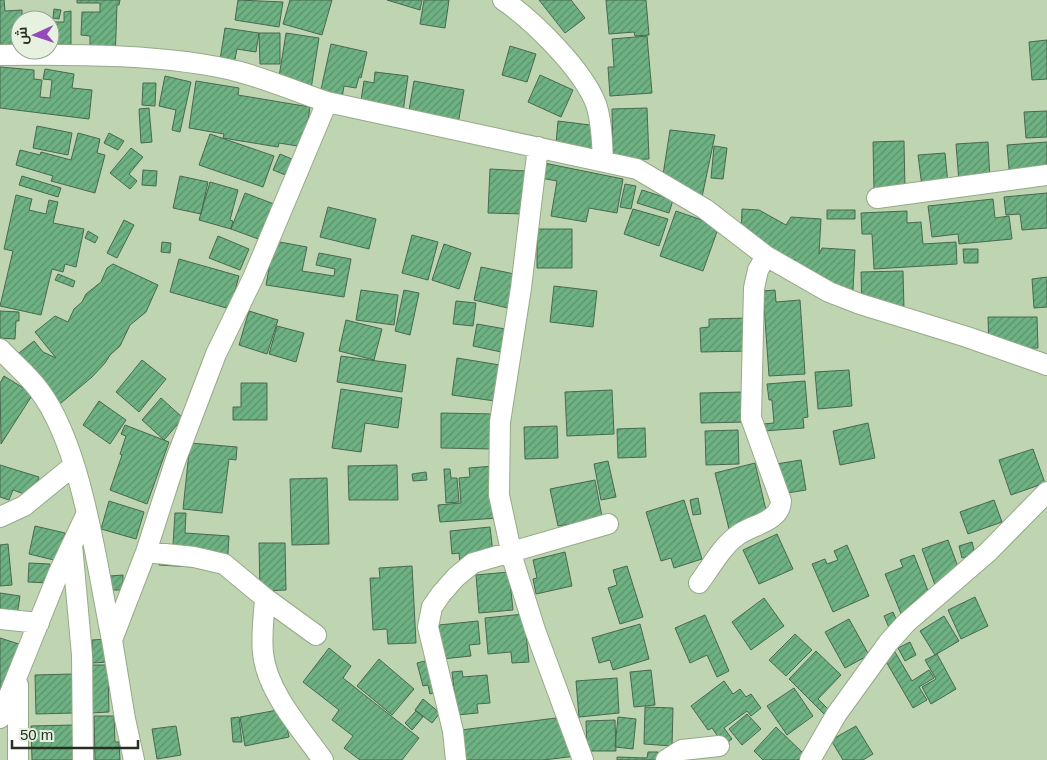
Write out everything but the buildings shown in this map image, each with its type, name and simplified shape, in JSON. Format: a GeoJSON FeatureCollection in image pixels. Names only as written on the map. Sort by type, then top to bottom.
{"type":"FeatureCollection","features":[{"type":"Feature","properties":{"kind":"street"},"geometry":{"type":"LineString","coordinates":[[503,0],[525,17],[578,71],[590,89],[601,121],[603,161]]}},
{"type":"Feature","properties":{"kind":"street"},"geometry":{"type":"LineString","coordinates":[[0,55],[127,58],[199,65],[240,72],[327,102],[637,169],[705,209],[766,256],[829,292],[860,304],[967,337],[1047,365]]}},
{"type":"Feature","properties":{"kind":"street"},"geometry":{"type":"LineString","coordinates":[[112,640],[146,552],[176,459],[216,354],[253,278],[327,102]]}},
{"type":"Feature","properties":{"kind":"street"},"geometry":{"type":"LineString","coordinates":[[538,147],[521,288],[500,422],[499,495],[511,551],[535,630],[583,760]]}},
{"type":"Feature","properties":{"kind":"street"},"geometry":{"type":"LineString","coordinates":[[877,198],[1047,175]]}},
{"type":"Feature","properties":{"kind":"street"},"geometry":{"type":"LineString","coordinates":[[699,583],[737,536],[770,520],[781,507],[778,493],[751,418],[754,288],[758,270],[766,256]]}},
{"type":"Feature","properties":{"kind":"street"},"geometry":{"type":"LineString","coordinates":[[0,349],[39,390],[54,416],[73,466],[86,515],[112,640],[134,760]]}},
{"type":"Feature","properties":{"kind":"street"},"geometry":{"type":"LineString","coordinates":[[0,518],[24,506],[73,466]]}},
{"type":"Feature","properties":{"kind":"street"},"geometry":{"type":"LineString","coordinates":[[810,760],[836,715],[888,642],[906,623],[988,552],[1047,492]]}},
{"type":"Feature","properties":{"kind":"street"},"geometry":{"type":"LineString","coordinates":[[0,718],[86,515]]}},
{"type":"Feature","properties":{"kind":"street"},"geometry":{"type":"LineString","coordinates":[[456,760],[453,731],[428,627],[429,616],[441,594],[456,577],[473,563],[511,551],[572,536],[608,524]]}},
{"type":"Feature","properties":{"kind":"street"},"geometry":{"type":"LineString","coordinates":[[72,545],[82,655],[83,760]]}},
{"type":"Feature","properties":{"kind":"street"},"geometry":{"type":"LineString","coordinates":[[146,552],[194,557],[224,564],[265,598],[316,635]]}},
{"type":"Feature","properties":{"kind":"street"},"geometry":{"type":"LineString","coordinates":[[265,598],[263,651],[265,666],[291,714],[323,760]]}},
{"type":"Feature","properties":{"kind":"street"},"geometry":{"type":"LineString","coordinates":[[0,619],[39,623]]}},
{"type":"Feature","properties":{"kind":"street"},"geometry":{"type":"LineString","coordinates":[[18,675],[18,760]]}},
{"type":"Feature","properties":{"kind":"street"},"geometry":{"type":"LineString","coordinates":[[666,760],[682,750],[719,746]]}}]}
